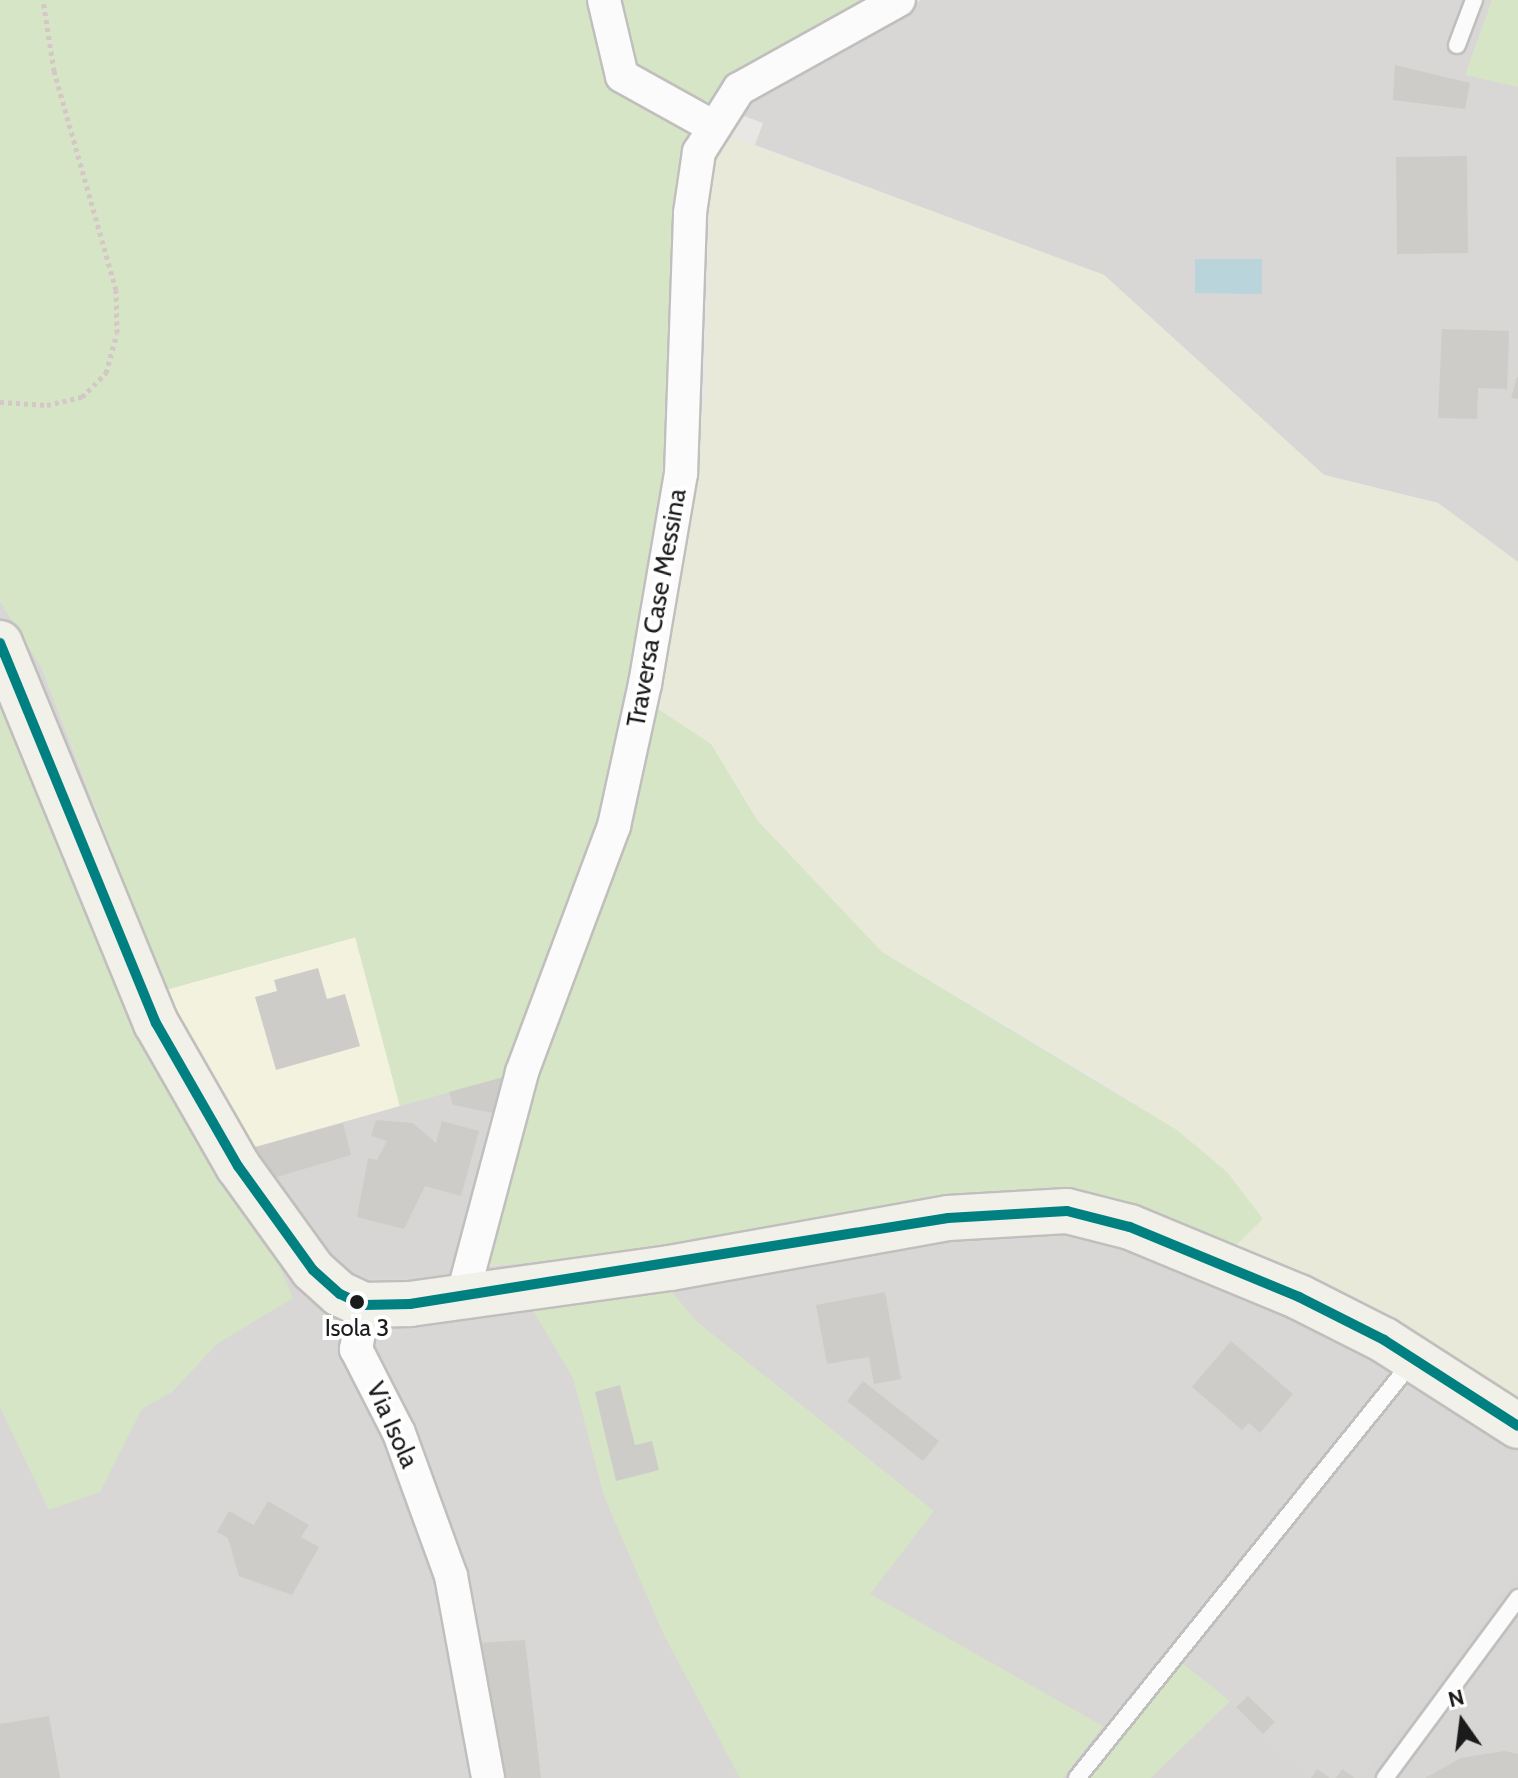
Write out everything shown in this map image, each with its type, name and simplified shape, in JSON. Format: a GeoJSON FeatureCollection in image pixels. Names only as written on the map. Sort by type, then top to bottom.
{"type":"FeatureCollection","features":[{"type":"Feature","properties":{"kind":"street"},"geometry":{"type":"LineString","coordinates":[[604,0],[622,76],[712,126]]}},
{"type":"Feature","properties":{"kind":"street","name":"Traversa Case Messina"},"geometry":{"type":"LineString","coordinates":[[462,1298],[522,1072],[614,826],[645,684],[681,474],[690,213],[712,126],[739,89],[899,0]]}},
{"type":"Feature","properties":{"kind":"street"},"geometry":{"type":"LineString","coordinates":[[0,643],[162,1034],[238,1166],[313,1270],[364,1305],[462,1298],[948,1218],[1067,1211],[1130,1227],[1299,1297],[1416,1358],[1518,1426]]}},
{"type":"Feature","properties":{"kind":"street","name":"Via Isola"},"geometry":{"type":"LineString","coordinates":[[364,1305],[356,1349],[399,1433],[451,1576],[488,1778]]}},
{"type":"Feature","properties":{"kind":"lane"},"geometry":{"type":"LineString","coordinates":[[1457,45],[1474,0]]}},
{"type":"Feature","properties":{"kind":"lane"},"geometry":{"type":"LineString","coordinates":[[1077,1778],[1416,1358]]}},
{"type":"Feature","properties":{"kind":"lane"},"geometry":{"type":"LineString","coordinates":[[1385,1778],[1518,1598]]}},
{"type":"Feature","properties":{"kind":"path"},"geometry":{"type":"LineString","coordinates":[[0,402],[47,405],[82,397],[106,373],[117,333],[116,290],[54,71],[43,0]]}},
{"type":"Feature","properties":{"kind":"shaded area"},"geometry":{"type":"Polygon","coordinates":[[[921,0],[1518,0],[1518,562],[1438,503],[1324,475],[1104,275],[755,145],[763,123],[736,113],[747,99],[921,0]]]}},
{"type":"Feature","properties":{"kind":"shaded area"},"geometry":{"type":"Polygon","coordinates":[[[733,138],[1104,275],[1324,475],[1438,503],[1518,562],[1518,1408],[1231,1250],[1227,1172],[1117,1090],[882,952],[757,820],[711,744],[652,705],[706,396],[710,157],[733,138]]]}},
{"type":"Feature","properties":{"kind":"shaded area"},"geometry":{"type":"Polygon","coordinates":[[[0,601],[42,668],[152,958],[356,937],[515,1074],[460,1269],[619,1254],[947,1198],[1048,1191],[1518,1408],[1518,1778],[0,1778],[0,601]]]}},
{"type":"Feature","properties":{"kind":"shaded area"},"geometry":{"type":"Polygon","coordinates":[[[356,937],[400,1106],[249,1149],[165,990],[356,937]]]}},
{"type":"Feature","properties":{"kind":"shaded area"},"geometry":{"type":"Polygon","coordinates":[[[515,1074],[459,1269],[448,1277],[365,1277],[331,1253],[249,1149],[515,1074]]]}},
{"type":"Feature","properties":{"kind":"shaded area"},"geometry":{"type":"Polygon","coordinates":[[[1518,1570],[1518,1778],[1361,1778],[1447,1664],[1518,1570]]]}},
{"type":"Feature","properties":{"kind":"shaded area"},"geometry":{"type":"Polygon","coordinates":[[[1230,1701],[1263,1734],[1310,1778],[1151,1778],[1230,1701]]]}},
{"type":"Feature","properties":{"kind":"green space"},"geometry":{"type":"Polygon","coordinates":[[[0,0],[591,0],[593,16],[691,136],[658,522],[604,813],[515,1074],[400,1106],[355,937],[165,990],[42,668],[0,601],[0,0]]]}},
{"type":"Feature","properties":{"kind":"green space"},"geometry":{"type":"Polygon","coordinates":[[[614,0],[870,0],[758,60],[717,105],[637,73],[614,0]]]}},
{"type":"Feature","properties":{"kind":"green space"},"geometry":{"type":"Polygon","coordinates":[[[1492,0],[1518,0],[1518,87],[1465,75],[1492,0]]]}},
{"type":"Feature","properties":{"kind":"green space"},"geometry":{"type":"Polygon","coordinates":[[[0,681],[121,1000],[273,1251],[293,1298],[217,1344],[172,1392],[142,1409],[100,1492],[49,1510],[0,1407],[0,681]]]}},
{"type":"Feature","properties":{"kind":"green space"},"geometry":{"type":"Polygon","coordinates":[[[652,705],[711,744],[757,820],[882,952],[1177,1130],[1227,1172],[1263,1219],[1231,1250],[1048,1191],[1007,1192],[619,1254],[492,1266],[487,1257],[534,1073],[652,705]]]}},
{"type":"Feature","properties":{"kind":"green space"},"geometry":{"type":"Polygon","coordinates":[[[667,1286],[695,1320],[934,1511],[870,1594],[1103,1726],[1063,1778],[740,1778],[663,1633],[604,1496],[573,1378],[527,1300],[578,1293],[583,1305],[598,1301],[596,1290],[667,1286]]]}},
{"type":"Feature","properties":{"kind":"green space"},"geometry":{"type":"Polygon","coordinates":[[[1181,1662],[1230,1701],[1151,1778],[1090,1778],[1181,1662]]]}},
{"type":"Feature","properties":{"kind":"water"},"geometry":{"type":"Polygon","coordinates":[[[1195,259],[1262,259],[1262,294],[1195,293],[1195,259]]]}},
{"type":"Feature","properties":{"kind":"building"},"geometry":{"type":"Polygon","coordinates":[[[1395,65],[1470,83],[1465,109],[1393,100],[1395,65]]]}},
{"type":"Feature","properties":{"kind":"building"},"geometry":{"type":"Polygon","coordinates":[[[1467,156],[1468,253],[1397,254],[1396,157],[1467,156]]]}},
{"type":"Feature","properties":{"kind":"building"},"geometry":{"type":"Polygon","coordinates":[[[1442,329],[1509,331],[1507,389],[1478,388],[1477,419],[1438,418],[1442,329]]]}},
{"type":"Feature","properties":{"kind":"building"},"geometry":{"type":"Polygon","coordinates":[[[1518,377],[1518,399],[1511,398],[1518,377]]]}},
{"type":"Feature","properties":{"kind":"building"},"geometry":{"type":"Polygon","coordinates":[[[318,968],[327,999],[345,994],[360,1046],[276,1070],[255,997],[277,991],[274,980],[318,968]]]}},
{"type":"Feature","properties":{"kind":"building"},"geometry":{"type":"Polygon","coordinates":[[[515,1074],[503,1115],[453,1105],[449,1092],[515,1074]]]}},
{"type":"Feature","properties":{"kind":"building"},"geometry":{"type":"Polygon","coordinates":[[[376,1120],[413,1123],[436,1143],[442,1121],[479,1131],[461,1196],[425,1186],[404,1229],[357,1217],[368,1158],[377,1160],[387,1141],[371,1136],[376,1120]]]}},
{"type":"Feature","properties":{"kind":"building"},"geometry":{"type":"Polygon","coordinates":[[[343,1123],[351,1155],[270,1179],[249,1149],[343,1123]]]}},
{"type":"Feature","properties":{"kind":"building"},"geometry":{"type":"Polygon","coordinates":[[[885,1292],[901,1379],[874,1384],[869,1357],[827,1364],[816,1305],[885,1292]]]}},
{"type":"Feature","properties":{"kind":"building"},"geometry":{"type":"Polygon","coordinates":[[[1231,1341],[1293,1394],[1260,1433],[1249,1423],[1242,1430],[1192,1387],[1231,1341]]]}},
{"type":"Feature","properties":{"kind":"building"},"geometry":{"type":"Polygon","coordinates":[[[863,1381],[939,1441],[923,1461],[847,1401],[863,1381]]]}},
{"type":"Feature","properties":{"kind":"building"},"geometry":{"type":"Polygon","coordinates":[[[620,1385],[635,1445],[652,1441],[659,1470],[616,1481],[595,1392],[620,1385]]]}},
{"type":"Feature","properties":{"kind":"building"},"geometry":{"type":"Polygon","coordinates":[[[268,1501],[309,1525],[301,1537],[319,1547],[292,1595],[239,1576],[228,1538],[217,1532],[229,1511],[254,1525],[268,1501]]]}},
{"type":"Feature","properties":{"kind":"building"},"geometry":{"type":"Polygon","coordinates":[[[525,1640],[541,1778],[502,1778],[479,1643],[525,1640]]]}},
{"type":"Feature","properties":{"kind":"building"},"geometry":{"type":"Polygon","coordinates":[[[1248,1696],[1275,1722],[1263,1734],[1236,1707],[1248,1696]]]}},
{"type":"Feature","properties":{"kind":"building"},"geometry":{"type":"Polygon","coordinates":[[[49,1716],[60,1778],[0,1778],[0,1724],[49,1716]]]}},
{"type":"Feature","properties":{"kind":"building"},"geometry":{"type":"Polygon","coordinates":[[[1504,1751],[1518,1754],[1518,1778],[1425,1778],[1461,1758],[1504,1751]]]}},
{"type":"Feature","properties":{"kind":"building"},"geometry":{"type":"Polygon","coordinates":[[[1317,1769],[1330,1778],[1311,1778],[1317,1769]]]}},
{"type":"Feature","properties":{"kind":"building"},"geometry":{"type":"Polygon","coordinates":[[[1342,1769],[1355,1778],[1336,1778],[1342,1769]]]}},
{"type":"Feature","properties":{"kind":"transit line"},"geometry":{"type":"LineString","coordinates":[[0,643],[156,1023],[238,1166],[313,1270],[340,1294],[364,1305],[410,1304],[948,1218],[1067,1211],[1130,1227],[1299,1297],[1384,1340],[1518,1426]]}},
{"type":"Feature","properties":{"kind":"place","name":"Isola 3"},"geometry":{"type":"Point","coordinates":[357,1302]}}]}
